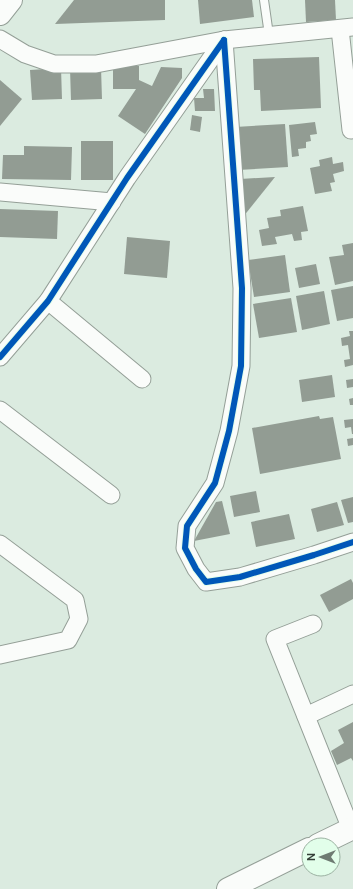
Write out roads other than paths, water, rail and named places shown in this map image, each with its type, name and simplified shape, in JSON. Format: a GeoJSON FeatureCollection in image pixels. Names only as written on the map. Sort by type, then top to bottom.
{"type":"FeatureCollection","features":[{"type":"Feature","properties":{"kind":"street"},"geometry":{"type":"LineString","coordinates":[[0,39],[25,54],[54,64],[96,64],[224,40],[346,28],[351,130],[353,130]]}},
{"type":"Feature","properties":{"kind":"street"},"geometry":{"type":"LineString","coordinates":[[0,357],[48,301],[127,178],[224,40]]}},
{"type":"Feature","properties":{"kind":"street"},"geometry":{"type":"LineString","coordinates":[[224,40],[242,288],[241,366],[229,431],[215,483],[187,526],[185,548],[196,569],[206,582],[240,577],[314,556],[353,542]]}},
{"type":"Feature","properties":{"kind":"street"},"geometry":{"type":"LineString","coordinates":[[0,192],[112,202]]}},
{"type":"Feature","properties":{"kind":"street"},"geometry":{"type":"LineString","coordinates":[[48,301],[142,379]]}},
{"type":"Feature","properties":{"kind":"street"},"geometry":{"type":"LineString","coordinates":[[0,410],[111,495]]}},
{"type":"Feature","properties":{"kind":"street"},"geometry":{"type":"LineString","coordinates":[[0,544],[75,600],[79,619],[68,640],[0,655]]}},
{"type":"Feature","properties":{"kind":"street"},"geometry":{"type":"LineString","coordinates":[[313,624],[275,639],[352,828],[334,837]]}},
{"type":"Feature","properties":{"kind":"street"},"geometry":{"type":"LineString","coordinates":[[306,716],[353,694]]}},
{"type":"Feature","properties":{"kind":"street"},"geometry":{"type":"LineString","coordinates":[[228,889],[301,853]]}},
{"type":"Feature","properties":{"kind":"lane"},"geometry":{"type":"LineString","coordinates":[[264,0],[269,35]]}}]}
